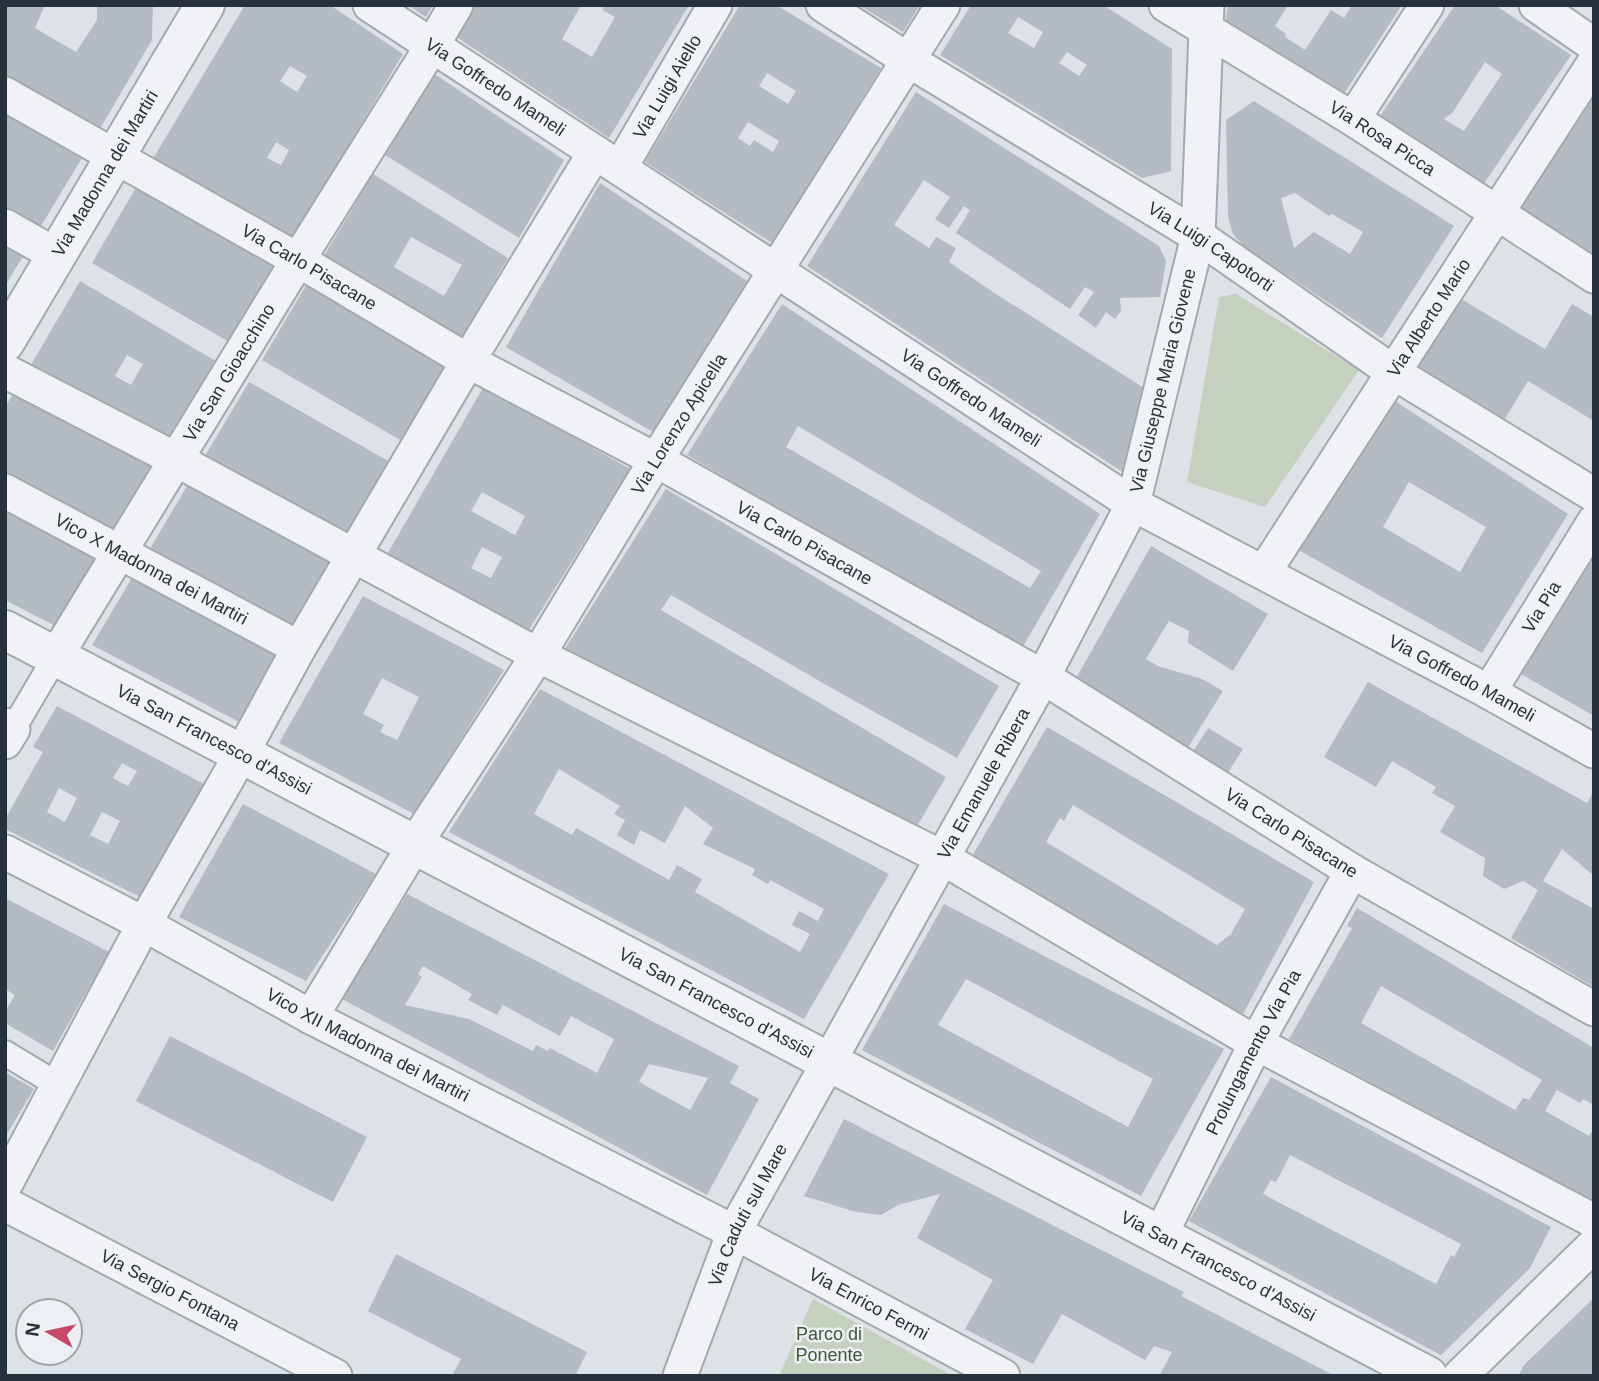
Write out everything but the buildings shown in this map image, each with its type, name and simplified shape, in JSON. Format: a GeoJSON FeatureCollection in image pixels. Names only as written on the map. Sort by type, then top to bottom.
{"type":"FeatureCollection","features":[{"type":"Feature","properties":{"kind":"street","name":"Via Goffredo Mameli"},"geometry":{"type":"LineString","coordinates":[[370,5],[1133,504],[1489,692],[1594,751]]}},
{"type":"Feature","properties":{"kind":"street","name":"Via San Gioacchino"},"geometry":{"type":"LineString","coordinates":[[8,732],[456,5]]}},
{"type":"Feature","properties":{"kind":"street","name":"Via Luigi Aiello"},"geometry":{"type":"LineString","coordinates":[[5,1185],[144,925],[299,648],[468,360],[715,5]]}},
{"type":"Feature","properties":{"kind":"street","name":"Via Luigi Capotorti"},"geometry":{"type":"LineString","coordinates":[[823,5],[908,60],[1198,236],[1393,372],[1594,495]]}},
{"type":"Feature","properties":{"kind":"street","name":"Via Lorenzo Apicella"},"geometry":{"type":"LineString","coordinates":[[312,1017],[415,844],[538,655],[656,460],[943,5]]}},
{"type":"Feature","properties":{"kind":"street","name":"Via Rosa Picca"},"geometry":{"type":"LineString","coordinates":[[1166,5],[1206,17],[1353,119],[1594,276]]}},
{"type":"Feature","properties":{"kind":"street"},"geometry":{"type":"LineString","coordinates":[[1353,119],[1427,5]]}},
{"type":"Feature","properties":{"kind":"street"},"geometry":{"type":"LineString","coordinates":[[1536,5],[1594,45]]}},
{"type":"Feature","properties":{"kind":"street","name":"Via Madonna dei Martiri"},"geometry":{"type":"LineString","coordinates":[[5,342],[114,157],[193,14]]}},
{"type":"Feature","properties":{"kind":"street","name":"Via Giuseppe Maria Giovene"},"geometry":{"type":"LineString","coordinates":[[1133,504],[1198,236],[1206,17]]}},
{"type":"Feature","properties":{"kind":"street","name":"Via Alberto Mario"},"geometry":{"type":"LineString","coordinates":[[1264,572],[1594,63]]}},
{"type":"Feature","properties":{"kind":"street","name":"Via Carlo Pisacane"},"geometry":{"type":"LineString","coordinates":[[5,94],[468,360],[656,460],[1043,677],[1352,871],[1594,1009]]}},
{"type":"Feature","properties":{"kind":"street"},"geometry":{"type":"LineString","coordinates":[[5,226],[56,255]]}},
{"type":"Feature","properties":{"kind":"street"},"geometry":{"type":"LineString","coordinates":[[5,371],[177,460],[538,655],[941,858],[1256,1043],[1594,1221]]}},
{"type":"Feature","properties":{"kind":"street","name":"Vico X Madonna dei Martiri"},"geometry":{"type":"LineString","coordinates":[[5,491],[299,648]]}},
{"type":"Feature","properties":{"kind":"street","name":"Via Emanuele Ribera"},"geometry":{"type":"LineString","coordinates":[[829,1062],[1043,677],[1133,504]]}},
{"type":"Feature","properties":{"kind":"street","name":"Via Pia"},"geometry":{"type":"LineString","coordinates":[[1489,692],[1594,522]]}},
{"type":"Feature","properties":{"kind":"street","name":"Via San Francesco d'Assisi"},"geometry":{"type":"LineString","coordinates":[[5,630],[1429,1376]]}},
{"type":"Feature","properties":{"kind":"street","name":"Vico XII Madonna dei Martiri"},"geometry":{"type":"LineString","coordinates":[[5,852],[312,1017],[734,1232]]}},
{"type":"Feature","properties":{"kind":"street","name":"Prolungamento Via Pia"},"geometry":{"type":"LineString","coordinates":[[1160,1236],[1256,1043],[1352,871]]}},
{"type":"Feature","properties":{"kind":"street"},"geometry":{"type":"LineString","coordinates":[[5,1053],[58,1085]]}},
{"type":"Feature","properties":{"kind":"street","name":"Via Caduti sul Mare"},"geometry":{"type":"LineString","coordinates":[[680,1376],[734,1232],[829,1062]]}},
{"type":"Feature","properties":{"kind":"street","name":"Via Sergio Fontana"},"geometry":{"type":"LineString","coordinates":[[5,1204],[335,1376]]}},
{"type":"Feature","properties":{"kind":"street","name":"Via Enrico Fermi"},"geometry":{"type":"LineString","coordinates":[[734,1232],[1003,1376]]}},
{"type":"Feature","properties":{"kind":"street"},"geometry":{"type":"LineString","coordinates":[[1460,1376],[1594,1245]]}},
{"type":"Feature","properties":{"kind":"green space"},"geometry":{"type":"Polygon","coordinates":[[[1236,294],[1359,370],[1265,507],[1187,482],[1219,297],[1236,294]]]}},
{"type":"Feature","properties":{"kind":"green space","name":"Parco di Ponente"},"geometry":{"type":"Polygon","coordinates":[[[813,1299],[953,1376],[779,1376],[813,1299]]]}}]}
